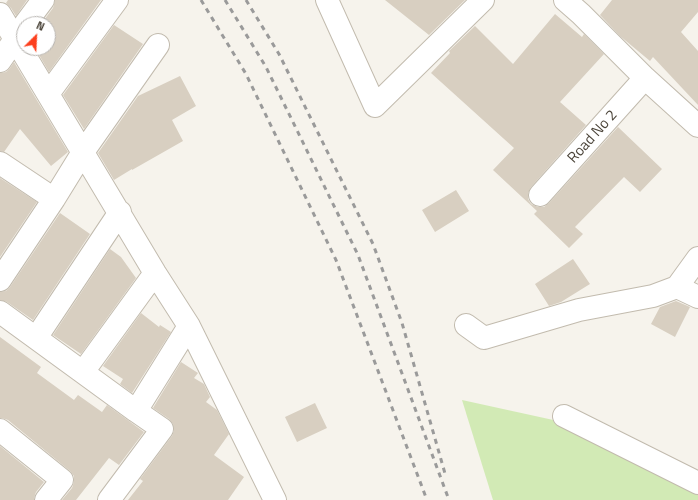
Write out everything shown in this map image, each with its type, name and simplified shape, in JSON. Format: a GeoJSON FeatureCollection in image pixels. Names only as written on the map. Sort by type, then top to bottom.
{"type":"FeatureCollection","features":[{"type":"Feature","properties":{"kind":"street"},"geometry":{"type":"LineString","coordinates":[[31,16],[43,0]]}},
{"type":"Feature","properties":{"kind":"street"},"geometry":{"type":"LineString","coordinates":[[48,94],[117,0]]}},
{"type":"Feature","properties":{"kind":"street"},"geometry":{"type":"LineString","coordinates":[[327,0],[375,106],[484,0]]}},
{"type":"Feature","properties":{"kind":"street"},"geometry":{"type":"LineString","coordinates":[[579,4],[645,78],[698,126]]}},
{"type":"Feature","properties":{"kind":"street"},"geometry":{"type":"LineString","coordinates":[[0,14],[16,26]]}},
{"type":"Feature","properties":{"kind":"street"},"geometry":{"type":"LineString","coordinates":[[0,61],[16,37]]}},
{"type":"Feature","properties":{"kind":"street"},"geometry":{"type":"LineString","coordinates":[[0,280],[54,199],[83,152],[158,45]]}},
{"type":"Feature","properties":{"kind":"street"},"geometry":{"type":"LineString","coordinates":[[32,56],[48,94],[189,326],[273,499]]}},
{"type":"Feature","properties":{"kind":"street","name":"Road No 2"},"geometry":{"type":"LineString","coordinates":[[540,195],[645,78]]}},
{"type":"Feature","properties":{"kind":"street"},"geometry":{"type":"LineString","coordinates":[[0,163],[54,199]]}},
{"type":"Feature","properties":{"kind":"street"},"geometry":{"type":"LineString","coordinates":[[36,338],[120,212]]}},
{"type":"Feature","properties":{"kind":"street"},"geometry":{"type":"LineString","coordinates":[[466,325],[484,338],[579,310],[653,296],[677,286],[698,258]]}},
{"type":"Feature","properties":{"kind":"street"},"geometry":{"type":"LineString","coordinates":[[83,372],[155,272]]}},
{"type":"Feature","properties":{"kind":"street"},"geometry":{"type":"LineString","coordinates":[[677,286],[698,296]]}},
{"type":"Feature","properties":{"kind":"street"},"geometry":{"type":"LineString","coordinates":[[0,312],[136,412],[162,429],[109,500]]}},
{"type":"Feature","properties":{"kind":"street"},"geometry":{"type":"LineString","coordinates":[[136,412],[189,326]]}},
{"type":"Feature","properties":{"kind":"street"},"geometry":{"type":"LineString","coordinates":[[564,416],[698,483]]}},
{"type":"Feature","properties":{"kind":"street"},"geometry":{"type":"LineString","coordinates":[[0,430],[62,480],[46,500]]}},
{"type":"Feature","properties":{"kind":"green space"},"geometry":{"type":"Polygon","coordinates":[[[462,400],[567,423],[698,493],[698,500],[493,500],[462,400]]]}},
{"type":"Feature","properties":{"kind":"building"},"geometry":{"type":"Polygon","coordinates":[[[8,0],[27,0],[16,16],[6,3],[8,0]]]}},
{"type":"Feature","properties":{"kind":"building"},"geometry":{"type":"Polygon","coordinates":[[[55,0],[101,0],[49,72],[40,56],[56,56],[56,16],[47,16],[53,8],[55,0]]]}},
{"type":"Feature","properties":{"kind":"building"},"geometry":{"type":"Polygon","coordinates":[[[385,0],[465,0],[429,35],[385,0]]]}},
{"type":"Feature","properties":{"kind":"building"},"geometry":{"type":"Polygon","coordinates":[[[612,0],[698,0],[698,12],[681,32],[698,51],[698,105],[653,57],[650,61],[620,36],[600,15],[612,0]]]}},
{"type":"Feature","properties":{"kind":"building"},"geometry":{"type":"Polygon","coordinates":[[[555,14],[582,37],[584,34],[604,54],[560,102],[586,125],[531,187],[528,193],[528,199],[531,204],[538,207],[544,207],[549,203],[618,127],[662,169],[640,192],[624,177],[575,227],[583,234],[569,248],[534,214],[537,211],[493,170],[514,148],[431,73],[450,53],[449,51],[475,26],[513,64],[555,14]]]}},
{"type":"Feature","properties":{"kind":"building"},"geometry":{"type":"Polygon","coordinates":[[[114,25],[143,44],[84,129],[63,95],[114,25]]]}},
{"type":"Feature","properties":{"kind":"building"},"geometry":{"type":"Polygon","coordinates":[[[14,62],[68,152],[51,166],[20,129],[4,152],[0,151],[0,73],[6,72],[14,62]]]}},
{"type":"Feature","properties":{"kind":"building"},"geometry":{"type":"Polygon","coordinates":[[[180,76],[196,106],[172,120],[183,141],[114,180],[98,153],[138,96],[180,76]]]}},
{"type":"Feature","properties":{"kind":"building"},"geometry":{"type":"Polygon","coordinates":[[[0,178],[37,202],[0,257],[0,178]]]}},
{"type":"Feature","properties":{"kind":"building"},"geometry":{"type":"Polygon","coordinates":[[[456,190],[469,211],[435,232],[422,210],[456,190]]]}},
{"type":"Feature","properties":{"kind":"building"},"geometry":{"type":"Polygon","coordinates":[[[60,213],[90,234],[33,320],[7,302],[0,300],[0,292],[6,291],[10,287],[60,213]]]}},
{"type":"Feature","properties":{"kind":"building"},"geometry":{"type":"Polygon","coordinates":[[[110,249],[121,257],[136,278],[81,354],[53,335],[110,249]]]}},
{"type":"Feature","properties":{"kind":"building"},"geometry":{"type":"Polygon","coordinates":[[[573,259],[590,284],[561,302],[549,306],[535,284],[573,259]]]}},
{"type":"Feature","properties":{"kind":"building"},"geometry":{"type":"Polygon","coordinates":[[[676,301],[690,307],[675,337],[651,324],[660,307],[676,301]]]}},
{"type":"Feature","properties":{"kind":"building"},"geometry":{"type":"Polygon","coordinates":[[[141,313],[159,327],[160,325],[171,332],[132,393],[120,384],[123,379],[103,366],[141,313]]]}},
{"type":"Feature","properties":{"kind":"building"},"geometry":{"type":"Polygon","coordinates":[[[0,337],[41,367],[37,373],[74,400],[78,395],[102,412],[107,405],[144,432],[119,465],[109,458],[76,500],[62,500],[72,488],[74,482],[74,476],[70,471],[8,420],[0,418],[0,337]]]}},
{"type":"Feature","properties":{"kind":"building"},"geometry":{"type":"Polygon","coordinates":[[[181,362],[198,373],[194,378],[204,384],[210,397],[206,402],[217,410],[229,434],[214,455],[244,477],[228,500],[128,500],[143,481],[140,479],[172,436],[174,431],[173,424],[169,419],[153,408],[181,362]]]}},
{"type":"Feature","properties":{"kind":"building"},"geometry":{"type":"Polygon","coordinates":[[[315,403],[327,428],[297,442],[285,417],[315,403]]]}},
{"type":"Feature","properties":{"kind":"building"},"geometry":{"type":"Polygon","coordinates":[[[0,446],[44,482],[36,492],[34,500],[0,500],[0,446]]]}},
{"type":"Feature","properties":{"kind":"railway"},"geometry":{"type":"LineString","coordinates":[[201,0],[246,74],[336,260],[427,500]]}},
{"type":"Feature","properties":{"kind":"railway"},"geometry":{"type":"LineString","coordinates":[[225,0],[266,67],[358,255],[449,500]]}},
{"type":"Feature","properties":{"kind":"railway"},"geometry":{"type":"LineString","coordinates":[[246,0],[279,54],[373,244],[402,323],[446,477]]}}]}
